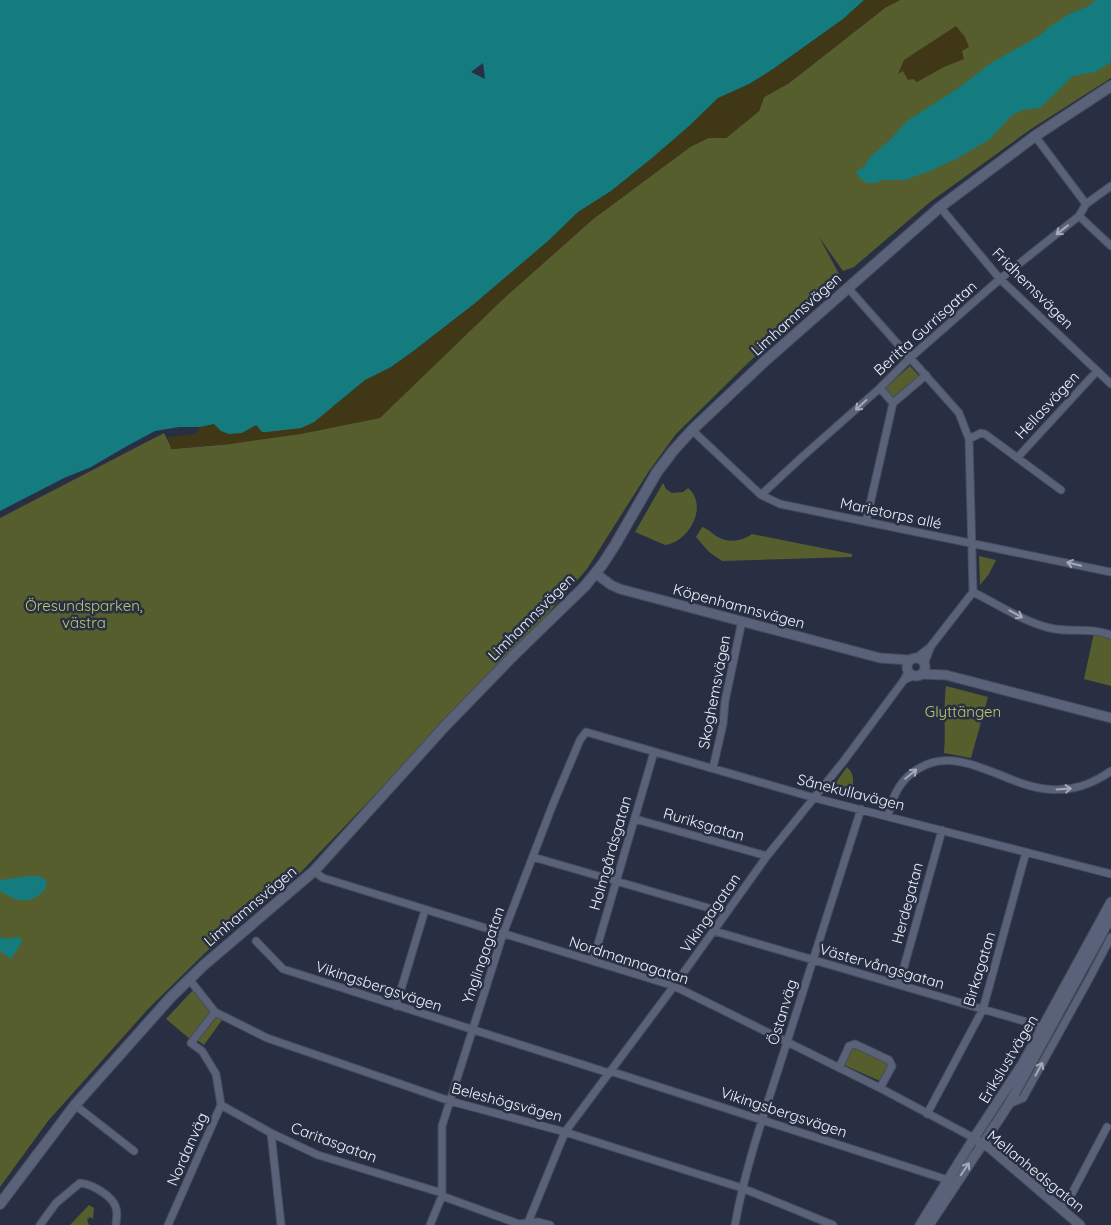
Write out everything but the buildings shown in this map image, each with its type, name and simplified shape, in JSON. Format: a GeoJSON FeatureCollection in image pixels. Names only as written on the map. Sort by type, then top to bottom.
{"type":"FeatureCollection","features":[{"type":"Feature","properties":{"kind":"main road","name":"Limhamnsvägen"},"geometry":{"type":"LineString","coordinates":[[0,1204],[75,1105],[189,979],[314,871],[446,724],[585,586],[619,539],[657,472],[692,430],[744,380],[940,207],[1035,136],[1111,86]]}},
{"type":"Feature","properties":{"kind":"street"},"geometry":{"type":"LineString","coordinates":[[1035,136],[1086,204]]}},
{"type":"Feature","properties":{"kind":"street","name":"Beritta Gurrisgatan"},"geometry":{"type":"LineString","coordinates":[[761,496],[880,388],[911,357],[1000,279],[1079,216],[1086,204],[1111,186]]}},
{"type":"Feature","properties":{"kind":"street","name":"Fridhemsvägen"},"geometry":{"type":"LineString","coordinates":[[940,207],[1000,279],[1111,384]]}},
{"type":"Feature","properties":{"kind":"street"},"geometry":{"type":"LineString","coordinates":[[1079,216],[1111,246]]}},
{"type":"Feature","properties":{"kind":"street"},"geometry":{"type":"LineString","coordinates":[[848,288],[959,413],[965,424],[969,439],[973,592],[919,662],[908,665],[913,673],[924,670],[919,662]]}},
{"type":"Feature","properties":{"kind":"street","name":"Hellasvägen"},"geometry":{"type":"LineString","coordinates":[[1017,458],[1097,371]]}},
{"type":"Feature","properties":{"kind":"street"},"geometry":{"type":"LineString","coordinates":[[866,522],[893,403],[926,375]]}},
{"type":"Feature","properties":{"kind":"street"},"geometry":{"type":"LineString","coordinates":[[880,388],[893,403]]}},
{"type":"Feature","properties":{"kind":"street","name":"Marietorps allé"},"geometry":{"type":"LineString","coordinates":[[692,430],[761,496],[780,504],[1111,572]]}},
{"type":"Feature","properties":{"kind":"street"},"geometry":{"type":"LineString","coordinates":[[969,439],[985,434],[1061,490]]}},
{"type":"Feature","properties":{"kind":"street","name":"Köpenhamnsvägen"},"geometry":{"type":"LineString","coordinates":[[595,573],[611,585],[620,588],[880,658],[919,662],[946,675],[1111,718]]}},
{"type":"Feature","properties":{"kind":"street"},"geometry":{"type":"LineString","coordinates":[[973,592],[1027,620],[1050,628],[1090,630],[1111,635]]}},
{"type":"Feature","properties":{"kind":"street","name":"Skoghemsvägen"},"geometry":{"type":"LineString","coordinates":[[713,768],[742,621]]}},
{"type":"Feature","properties":{"kind":"street","name":"Köpenhamnsvägen"},"geometry":{"type":"LineString","coordinates":[[880,658],[913,673],[946,675]]}},
{"type":"Feature","properties":{"kind":"street","name":"Vikingagatan"},"geometry":{"type":"LineString","coordinates":[[528,1224],[566,1132],[767,856],[815,798],[904,680],[913,673]]}},
{"type":"Feature","properties":{"kind":"street","name":"Sånekullavägen"},"geometry":{"type":"LineString","coordinates":[[586,732],[815,798],[1111,874]]}},
{"type":"Feature","properties":{"kind":"street","name":"Ynglingagatan"},"geometry":{"type":"LineString","coordinates":[[442,1195],[441,1132],[472,1030],[503,934],[553,804],[580,740],[586,732]]}},
{"type":"Feature","properties":{"kind":"street","name":"Holmgårdsgatan"},"geometry":{"type":"LineString","coordinates":[[593,961],[654,752]]}},
{"type":"Feature","properties":{"kind":"street"},"geometry":{"type":"LineString","coordinates":[[888,816],[896,791],[905,778],[923,765],[935,760],[954,761],[972,765],[1046,790],[1078,788],[1096,781],[1111,771]]}},
{"type":"Feature","properties":{"kind":"street","name":"Östanväg"},"geometry":{"type":"LineString","coordinates":[[735,1225],[742,1188],[761,1120],[861,810]]}},
{"type":"Feature","properties":{"kind":"street","name":"Ruriksgatan"},"geometry":{"type":"LineString","coordinates":[[634,819],[767,856]]}},
{"type":"Feature","properties":{"kind":"street","name":"Herdegatan"},"geometry":{"type":"LineString","coordinates":[[900,985],[942,830]]}},
{"type":"Feature","properties":{"kind":"street","name":"Birkagatan"},"geometry":{"type":"LineString","coordinates":[[927,1114],[983,1009],[1026,852]]}},
{"type":"Feature","properties":{"kind":"street"},"geometry":{"type":"LineString","coordinates":[[533,857],[726,913]]}},
{"type":"Feature","properties":{"kind":"street","name":"Nordmannagatan"},"geometry":{"type":"LineString","coordinates":[[314,871],[323,878],[674,986],[880,1088],[974,1138]]}},
{"type":"Feature","properties":{"kind":"street","name":"Erikslustvägen"},"geometry":{"type":"LineString","coordinates":[[920,1225],[1023,1063],[1111,902]]}},
{"type":"Feature","properties":{"kind":"street"},"geometry":{"type":"LineString","coordinates":[[396,1006],[425,910]]}},
{"type":"Feature","properties":{"kind":"street","name":"Erikslustvägen"},"geometry":{"type":"LineString","coordinates":[[1009,1104],[1022,1098],[1089,979],[1111,936],[1110,920]]}},
{"type":"Feature","properties":{"kind":"street","name":"Erikslustvägen"},"geometry":{"type":"LineString","coordinates":[[929,1225],[1009,1104],[1110,920]]}},
{"type":"Feature","properties":{"kind":"street","name":"Västervångsgatan"},"geometry":{"type":"LineString","coordinates":[[714,931],[1044,1027]]}},
{"type":"Feature","properties":{"kind":"street","name":"Vikingsbergsvägen"},"geometry":{"type":"LineString","coordinates":[[256,941],[265,945],[283,969],[948,1180]]}},
{"type":"Feature","properties":{"kind":"street","name":"Beleshögsvägen"},"geometry":{"type":"LineString","coordinates":[[189,979],[215,1012],[266,1038],[450,1101],[566,1132],[742,1188],[833,1225]]}},
{"type":"Feature","properties":{"kind":"street","name":"Nordanväg"},"geometry":{"type":"LineString","coordinates":[[171,1224],[221,1105],[216,1074],[202,1051],[191,1043],[215,1012]]}},
{"type":"Feature","properties":{"kind":"street"},"geometry":{"type":"LineString","coordinates":[[839,1068],[849,1046],[852,1044],[889,1060],[892,1066],[880,1088]]}},
{"type":"Feature","properties":{"kind":"street"},"geometry":{"type":"LineString","coordinates":[[75,1105],[134,1151]]}},
{"type":"Feature","properties":{"kind":"street","name":"Caritasgatan"},"geometry":{"type":"LineString","coordinates":[[221,1105],[271,1134],[318,1155],[442,1195],[519,1224],[538,1222],[550,1225]]}},
{"type":"Feature","properties":{"kind":"street"},"geometry":{"type":"LineString","coordinates":[[1060,1208],[1068,1198],[1107,1127]]}},
{"type":"Feature","properties":{"kind":"street"},"geometry":{"type":"LineString","coordinates":[[271,1134],[282,1225]]}},
{"type":"Feature","properties":{"kind":"street","name":"Mellanhedsgatan"},"geometry":{"type":"LineString","coordinates":[[974,1138],[990,1148],[1080,1225]]}},
{"type":"Feature","properties":{"kind":"street"},"geometry":{"type":"LineString","coordinates":[[40,1225],[56,1203],[80,1183],[89,1184],[113,1202],[117,1211],[116,1225]]}},
{"type":"Feature","properties":{"kind":"street"},"geometry":{"type":"LineString","coordinates":[[430,1225],[442,1195]]}},
{"type":"Feature","properties":{"kind":"green space","name":"Öresundsparken, västra"},"geometry":{"type":"Polygon","coordinates":[[[900,0],[1111,0],[1111,78],[1031,129],[930,202],[854,267],[843,271],[819,237],[839,274],[824,294],[750,361],[676,434],[649,471],[587,569],[537,626],[446,717],[394,775],[299,874],[207,951],[149,1008],[48,1121],[0,1187],[0,518],[164,433],[172,449],[230,444],[426,373],[503,299],[593,219],[690,147],[708,138],[726,138],[759,111],[764,97],[789,83],[886,7],[900,0]]]}},
{"type":"Feature","properties":{"kind":"green space"},"geometry":{"type":"Polygon","coordinates":[[[910,366],[920,377],[894,399],[885,388],[910,366]]]}},
{"type":"Feature","properties":{"kind":"green space"},"geometry":{"type":"Polygon","coordinates":[[[663,483],[666,489],[672,493],[683,492],[688,488],[694,495],[697,504],[693,522],[688,530],[682,537],[665,545],[635,532],[663,483]]]}},
{"type":"Feature","properties":{"kind":"green space"},"geometry":{"type":"Polygon","coordinates":[[[702,527],[716,536],[729,541],[739,540],[752,534],[852,554],[852,557],[722,561],[709,552],[696,537],[702,527]]]}},
{"type":"Feature","properties":{"kind":"green space"},"geometry":{"type":"Polygon","coordinates":[[[979,556],[996,560],[989,574],[980,585],[979,556]]]}},
{"type":"Feature","properties":{"kind":"green space"},"geometry":{"type":"Polygon","coordinates":[[[1094,633],[1111,638],[1111,686],[1084,679],[1094,633]]]}},
{"type":"Feature","properties":{"kind":"green space","name":"Glyttängen"},"geometry":{"type":"Polygon","coordinates":[[[946,686],[988,697],[971,758],[944,753],[946,686]]]}},
{"type":"Feature","properties":{"kind":"green space"},"geometry":{"type":"Polygon","coordinates":[[[847,767],[853,776],[856,799],[829,792],[847,767]]]}},
{"type":"Feature","properties":{"kind":"green space"},"geometry":{"type":"Polygon","coordinates":[[[194,989],[212,1012],[190,1039],[166,1019],[194,989]]]}},
{"type":"Feature","properties":{"kind":"green space"},"geometry":{"type":"Polygon","coordinates":[[[215,1015],[222,1020],[204,1045],[197,1040],[215,1015]]]}},
{"type":"Feature","properties":{"kind":"green space"},"geometry":{"type":"Polygon","coordinates":[[[852,1046],[888,1063],[889,1065],[880,1081],[844,1065],[852,1046]]]}},
{"type":"Feature","properties":{"kind":"green space"},"geometry":{"type":"Polygon","coordinates":[[[89,1205],[94,1208],[93,1219],[90,1217],[87,1220],[89,1225],[70,1225],[89,1205]]]}},
{"type":"Feature","properties":{"kind":"sand"},"geometry":{"type":"Polygon","coordinates":[[[864,0],[900,0],[886,7],[789,83],[764,97],[759,111],[726,138],[708,138],[690,147],[593,219],[503,299],[380,418],[301,434],[230,444],[171,449],[168,437],[195,434],[200,427],[216,424],[221,431],[242,433],[256,425],[265,432],[301,428],[314,422],[365,380],[391,367],[474,304],[548,241],[578,212],[611,191],[652,158],[718,98],[749,84],[773,69],[843,19],[864,0]]]}},
{"type":"Feature","properties":{"kind":"sand"},"geometry":{"type":"Polygon","coordinates":[[[956,26],[965,37],[969,47],[962,51],[964,59],[944,67],[917,82],[913,79],[908,80],[903,71],[898,74],[904,60],[956,26]]]}},
{"type":"Feature","properties":{"kind":"shaded area"},"geometry":{"type":"Polygon","coordinates":[[[0,0],[864,0],[843,19],[773,69],[749,84],[718,98],[652,158],[611,191],[578,212],[548,241],[474,304],[391,367],[365,380],[314,422],[301,428],[265,432],[262,432],[256,425],[242,433],[229,434],[221,431],[214,424],[155,431],[91,467],[64,478],[0,511],[0,0]]]}},
{"type":"Feature","properties":{"kind":"shaded area"},"geometry":{"type":"Polygon","coordinates":[[[1096,0],[1111,0],[1111,62],[1095,72],[1073,76],[1040,108],[1022,110],[1011,116],[990,139],[958,158],[930,171],[905,180],[883,180],[876,183],[866,183],[858,176],[856,172],[865,166],[869,158],[890,140],[907,121],[957,89],[991,63],[1039,36],[1069,14],[1087,7],[1096,0]]]}},
{"type":"Feature","properties":{"kind":"shaded area"},"geometry":{"type":"Polygon","coordinates":[[[31,876],[42,877],[47,882],[43,892],[35,898],[20,900],[0,891],[0,880],[31,876]]]}},
{"type":"Feature","properties":{"kind":"shaded area"},"geometry":{"type":"Polygon","coordinates":[[[0,937],[6,939],[21,938],[22,942],[11,959],[0,951],[0,937]]]}},
{"type":"Feature","properties":{"kind":"pier"},"geometry":{"type":"Polygon","coordinates":[[[483,63],[485,79],[471,72],[483,63]]]}}]}
